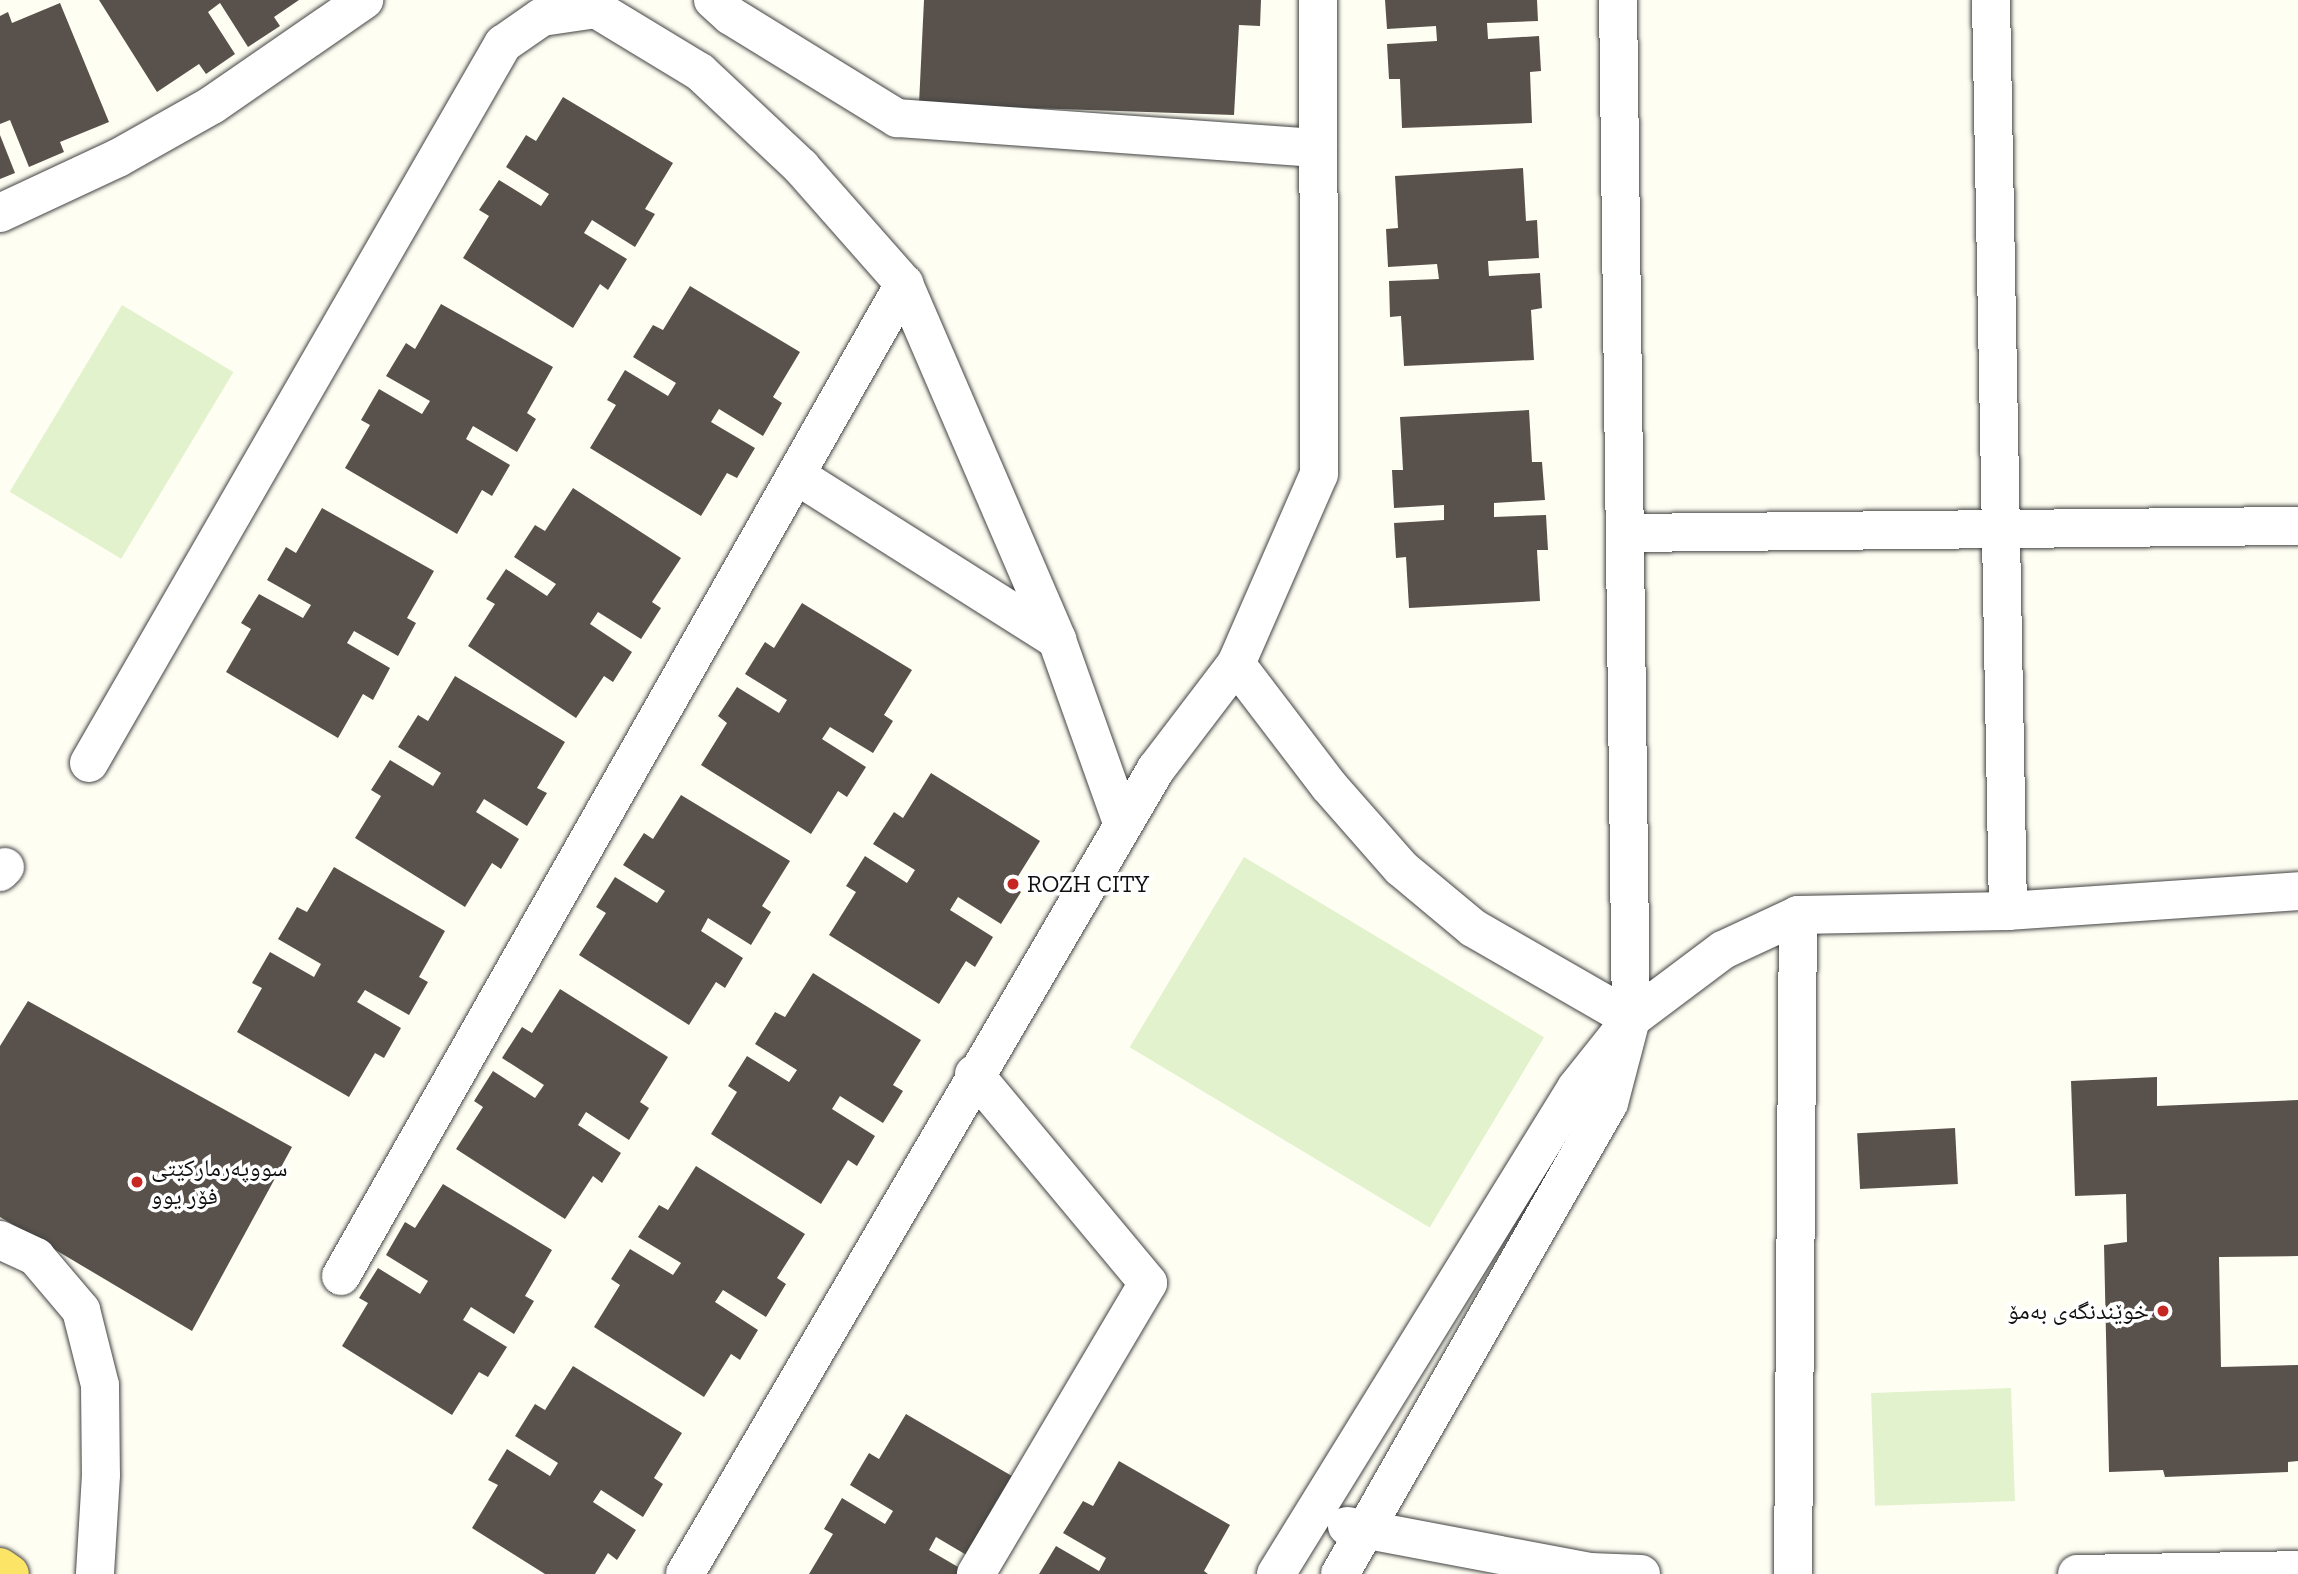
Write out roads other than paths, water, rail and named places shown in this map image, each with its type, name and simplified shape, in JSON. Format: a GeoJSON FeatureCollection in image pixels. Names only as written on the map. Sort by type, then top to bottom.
{"type":"FeatureCollection","features":[{"type":"Feature","properties":{"kind":"main road"},"geometry":{"type":"LineString","coordinates":[[0,1567],[10,1574]]}},
{"type":"Feature","properties":{"kind":"street"},"geometry":{"type":"LineString","coordinates":[[0,213],[118,158],[212,105],[365,0]]}},
{"type":"Feature","properties":{"kind":"street"},"geometry":{"type":"LineString","coordinates":[[713,0],[731,16],[897,118],[1318,148]]}},
{"type":"Feature","properties":{"kind":"street"},"geometry":{"type":"LineString","coordinates":[[685,1574],[974,1074],[1156,769],[1236,664],[1319,474],[1318,0]]}},
{"type":"Feature","properties":{"kind":"street"},"geometry":{"type":"LineString","coordinates":[[1340,1574],[1369,1530],[1609,1103],[1632,1019],[1618,0]]}},
{"type":"Feature","properties":{"kind":"street"},"geometry":{"type":"LineString","coordinates":[[1991,0],[2008,911]]}},
{"type":"Feature","properties":{"kind":"street"},"geometry":{"type":"LineString","coordinates":[[89,763],[503,44],[542,17],[596,9],[700,72],[801,167],[904,284],[1057,640],[1123,825]]}},
{"type":"Feature","properties":{"kind":"street"},"geometry":{"type":"LineString","coordinates":[[341,1276],[904,284]]}},
{"type":"Feature","properties":{"kind":"street"},"geometry":{"type":"LineString","coordinates":[[796,475],[1057,640]]}},
{"type":"Feature","properties":{"kind":"street"},"geometry":{"type":"LineString","coordinates":[[1625,533],[2298,526]]}},
{"type":"Feature","properties":{"kind":"street"},"geometry":{"type":"LineString","coordinates":[[1236,664],[1329,786],[1401,868],[1473,928],[1632,1019]]}},
{"type":"Feature","properties":{"kind":"street"},"geometry":{"type":"LineString","coordinates":[[1276,1574],[1576,1088],[1632,1019],[1723,950],[1798,915],[2008,911],[2298,891]]}},
{"type":"Feature","properties":{"kind":"street"},"geometry":{"type":"LineString","coordinates":[[1794,1574],[1798,915]]}},
{"type":"Feature","properties":{"kind":"street"},"geometry":{"type":"LineString","coordinates":[[974,1074],[1147,1283],[976,1574]]}},
{"type":"Feature","properties":{"kind":"street"},"geometry":{"type":"LineString","coordinates":[[0,1240],[36,1257],[80,1310],[100,1385],[102,1475],[95,1574]]}},
{"type":"Feature","properties":{"kind":"street"},"geometry":{"type":"LineString","coordinates":[[1311,1519],[1590,1572],[1641,1574]]}},
{"type":"Feature","properties":{"kind":"street"},"geometry":{"type":"LineString","coordinates":[[2077,1574],[2298,1570]]}},
{"type":"Feature","properties":{"kind":"place","name":"ROZH CITY"},"geometry":{"type":"Point","coordinates":[1013,884]}},
{"type":"Feature","properties":{"kind":"place","name":"سووپەرمارکێتی فۆر یوو"},"geometry":{"type":"Point","coordinates":[137,1182]}},
{"type":"Feature","properties":{"kind":"place","name":"خوێندنگەی بەمۆ"},"geometry":{"type":"Point","coordinates":[2163,1311]}}]}
